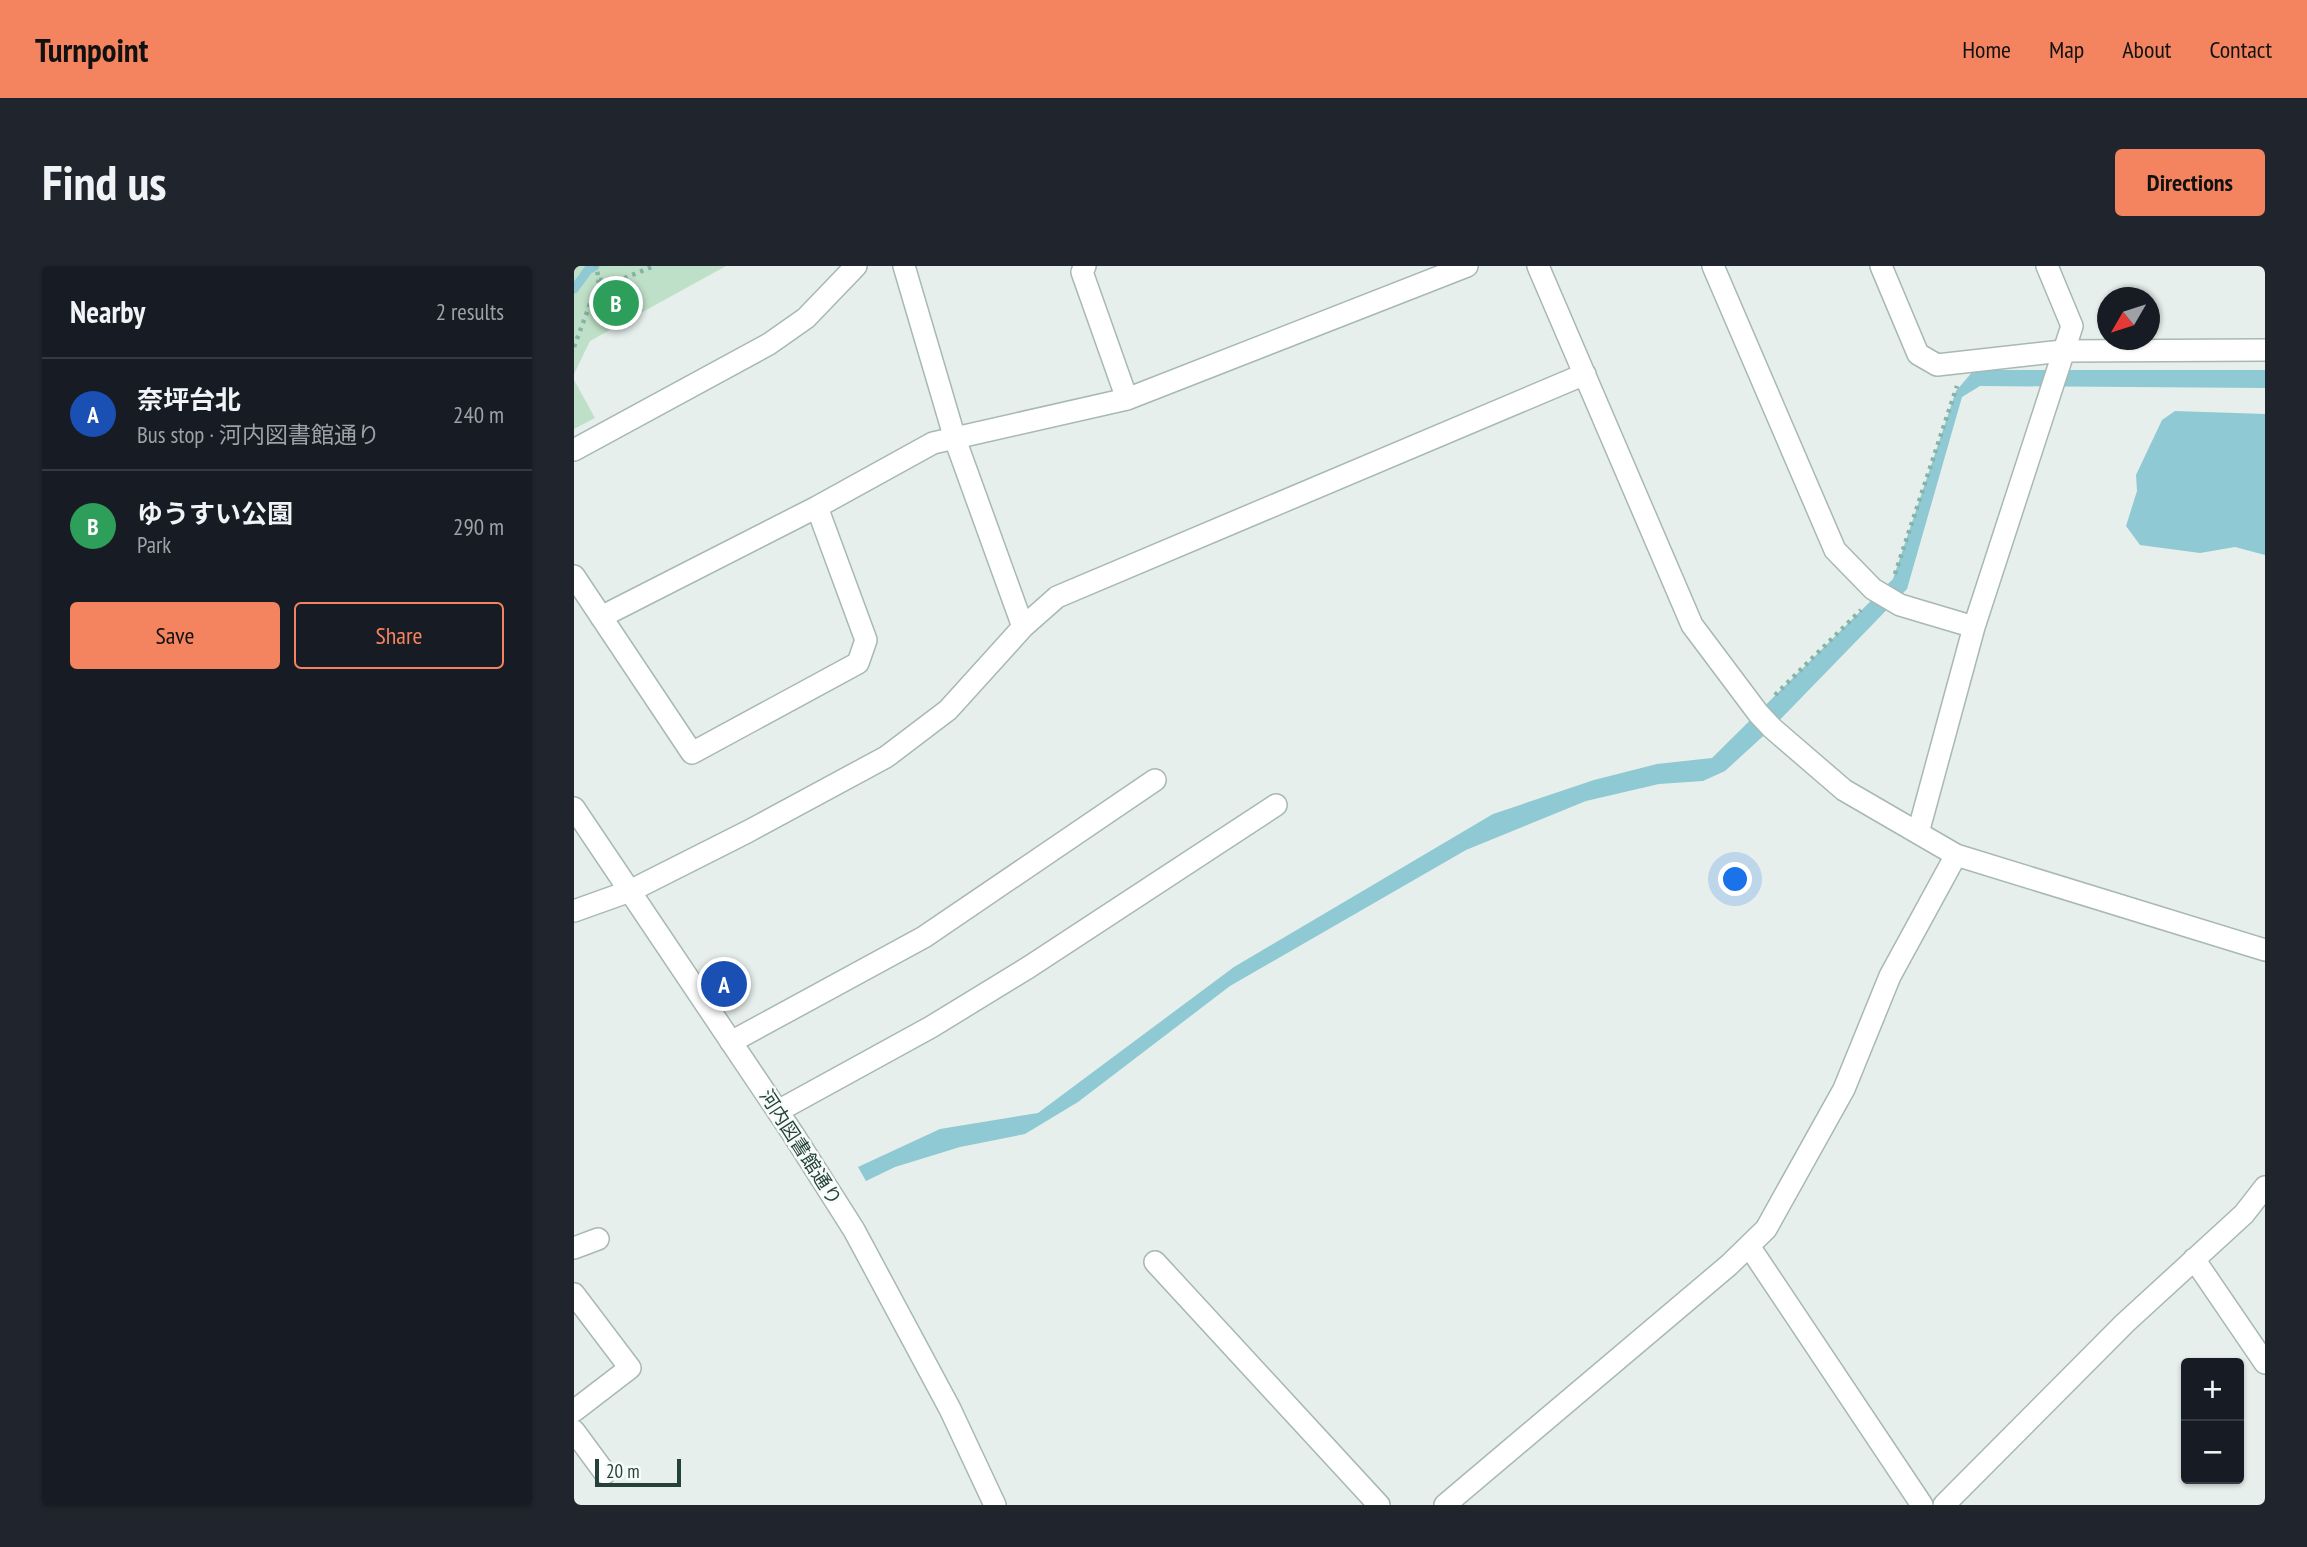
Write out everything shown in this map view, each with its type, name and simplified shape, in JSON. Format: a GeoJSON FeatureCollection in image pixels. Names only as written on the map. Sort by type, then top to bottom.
{"type":"FeatureCollection","features":[{"type":"Feature","properties":{"kind":"street"},"geometry":{"type":"LineString","coordinates":[[574,450],[768,344],[806,318],[856,266]]}},
{"type":"Feature","properties":{"kind":"street"},"geometry":{"type":"LineString","coordinates":[[904,266],[955,439],[1023,627]]}},
{"type":"Feature","properties":{"kind":"street"},"geometry":{"type":"LineString","coordinates":[[1084,266],[1082,272],[1127,399]]}},
{"type":"Feature","properties":{"kind":"street"},"geometry":{"type":"LineString","coordinates":[[601,617],[817,507],[933,443],[1127,399],[1467,266]]}},
{"type":"Feature","properties":{"kind":"street"},"geometry":{"type":"LineString","coordinates":[[1538,266],[1692,625],[1765,720],[1844,790],[1956,855],[2265,950]]}},
{"type":"Feature","properties":{"kind":"street"},"geometry":{"type":"LineString","coordinates":[[1713,266],[1835,550],[1874,589],[1900,605],[1974,627]]}},
{"type":"Feature","properties":{"kind":"street"},"geometry":{"type":"LineString","coordinates":[[1881,266],[1918,354],[1937,365],[1965,362],[2056,369],[2265,350]]}},
{"type":"Feature","properties":{"kind":"street"},"geometry":{"type":"LineString","coordinates":[[1918,833],[1974,627],[2072,326],[2047,266]]}},
{"type":"Feature","properties":{"kind":"street"},"geometry":{"type":"LineString","coordinates":[[574,911],[630,891],[886,757],[948,710],[1023,627],[1057,597],[1585,374]]}},
{"type":"Feature","properties":{"kind":"street"},"geometry":{"type":"LineString","coordinates":[[574,576],[692,753],[858,663],[866,640],[817,507]]}},
{"type":"Feature","properties":{"kind":"street"},"geometry":{"type":"LineString","coordinates":[[731,1042],[924,937],[1155,780]]}},
{"type":"Feature","properties":{"kind":"street"},"geometry":{"type":"LineString","coordinates":[[778,1111],[931,1027],[1029,967],[1276,805]]}},
{"type":"Feature","properties":{"kind":"street","name":"河内図書館通り"},"geometry":{"type":"LineString","coordinates":[[574,808],[778,1111],[867,1254],[950,1409],[995,1505]]}},
{"type":"Feature","properties":{"kind":"street"},"geometry":{"type":"LineString","coordinates":[[1445,1505],[1729,1265],[1766,1229],[1844,1089],[1890,976],[1956,855]]}},
{"type":"Feature","properties":{"kind":"street"},"geometry":{"type":"LineString","coordinates":[[1944,1505],[2126,1323],[2244,1214],[2265,1187]]}},
{"type":"Feature","properties":{"kind":"street"},"geometry":{"type":"LineString","coordinates":[[574,1248],[598,1239]]}},
{"type":"Feature","properties":{"kind":"street"},"geometry":{"type":"LineString","coordinates":[[1749,1246],[1922,1505]]}},
{"type":"Feature","properties":{"kind":"street"},"geometry":{"type":"LineString","coordinates":[[2194,1259],[2265,1363]]}},
{"type":"Feature","properties":{"kind":"street"},"geometry":{"type":"LineString","coordinates":[[1155,1262],[1379,1505]]}},
{"type":"Feature","properties":{"kind":"street"},"geometry":{"type":"LineString","coordinates":[[574,1294],[630,1368],[574,1411]]}},
{"type":"Feature","properties":{"kind":"street"},"geometry":{"type":"LineString","coordinates":[[574,1431],[605,1473]]}},
{"type":"Feature","properties":{"kind":"path"},"geometry":{"type":"LineString","coordinates":[[599,280],[622,279],[654,266]]}},
{"type":"Feature","properties":{"kind":"path"},"geometry":{"type":"LineString","coordinates":[[574,347],[599,280],[597,268]]}},
{"type":"Feature","properties":{"kind":"path"},"geometry":{"type":"LineString","coordinates":[[1765,720],[1886,597],[1965,362]]}},
{"type":"Feature","properties":{"kind":"green space"},"geometry":{"type":"Polygon","coordinates":[[[574,266],[726,266],[590,341],[574,374],[574,266]]]}},
{"type":"Feature","properties":{"kind":"green space"},"geometry":{"type":"Polygon","coordinates":[[[574,380],[595,418],[574,429],[574,380]]]}},
{"type":"Feature","properties":{"kind":"water"},"geometry":{"type":"Polygon","coordinates":[[[1974,370],[2265,370],[2265,388],[1980,386],[1962,397],[1907,589],[1772,728],[1725,771],[1703,781],[1659,784],[1586,801],[1466,850],[1230,986],[1078,1102],[1025,1134],[960,1147],[895,1167],[866,1181],[858,1167],[940,1129],[1038,1113],[1234,967],[1493,814],[1594,780],[1657,764],[1712,758],[1893,579],[1956,391],[1974,370]]]}},
{"type":"Feature","properties":{"kind":"water"},"geometry":{"type":"Polygon","coordinates":[[[2175,411],[2265,414],[2265,555],[2235,547],[2200,553],[2140,545],[2126,526],[2137,491],[2136,475],[2162,420],[2175,411]]]}},
{"type":"Feature","properties":{"kind":"waterway"},"geometry":{"type":"LineString","coordinates":[[574,289],[588,270],[595,266]]}},
{"type":"Feature","properties":{"kind":"place","name":"ゆうすい公園"},"geometry":{"type":"Point","coordinates":[616,303]}},
{"type":"Feature","properties":{"kind":"place","name":"奈坪台北"},"geometry":{"type":"Point","coordinates":[724,984]}}]}
